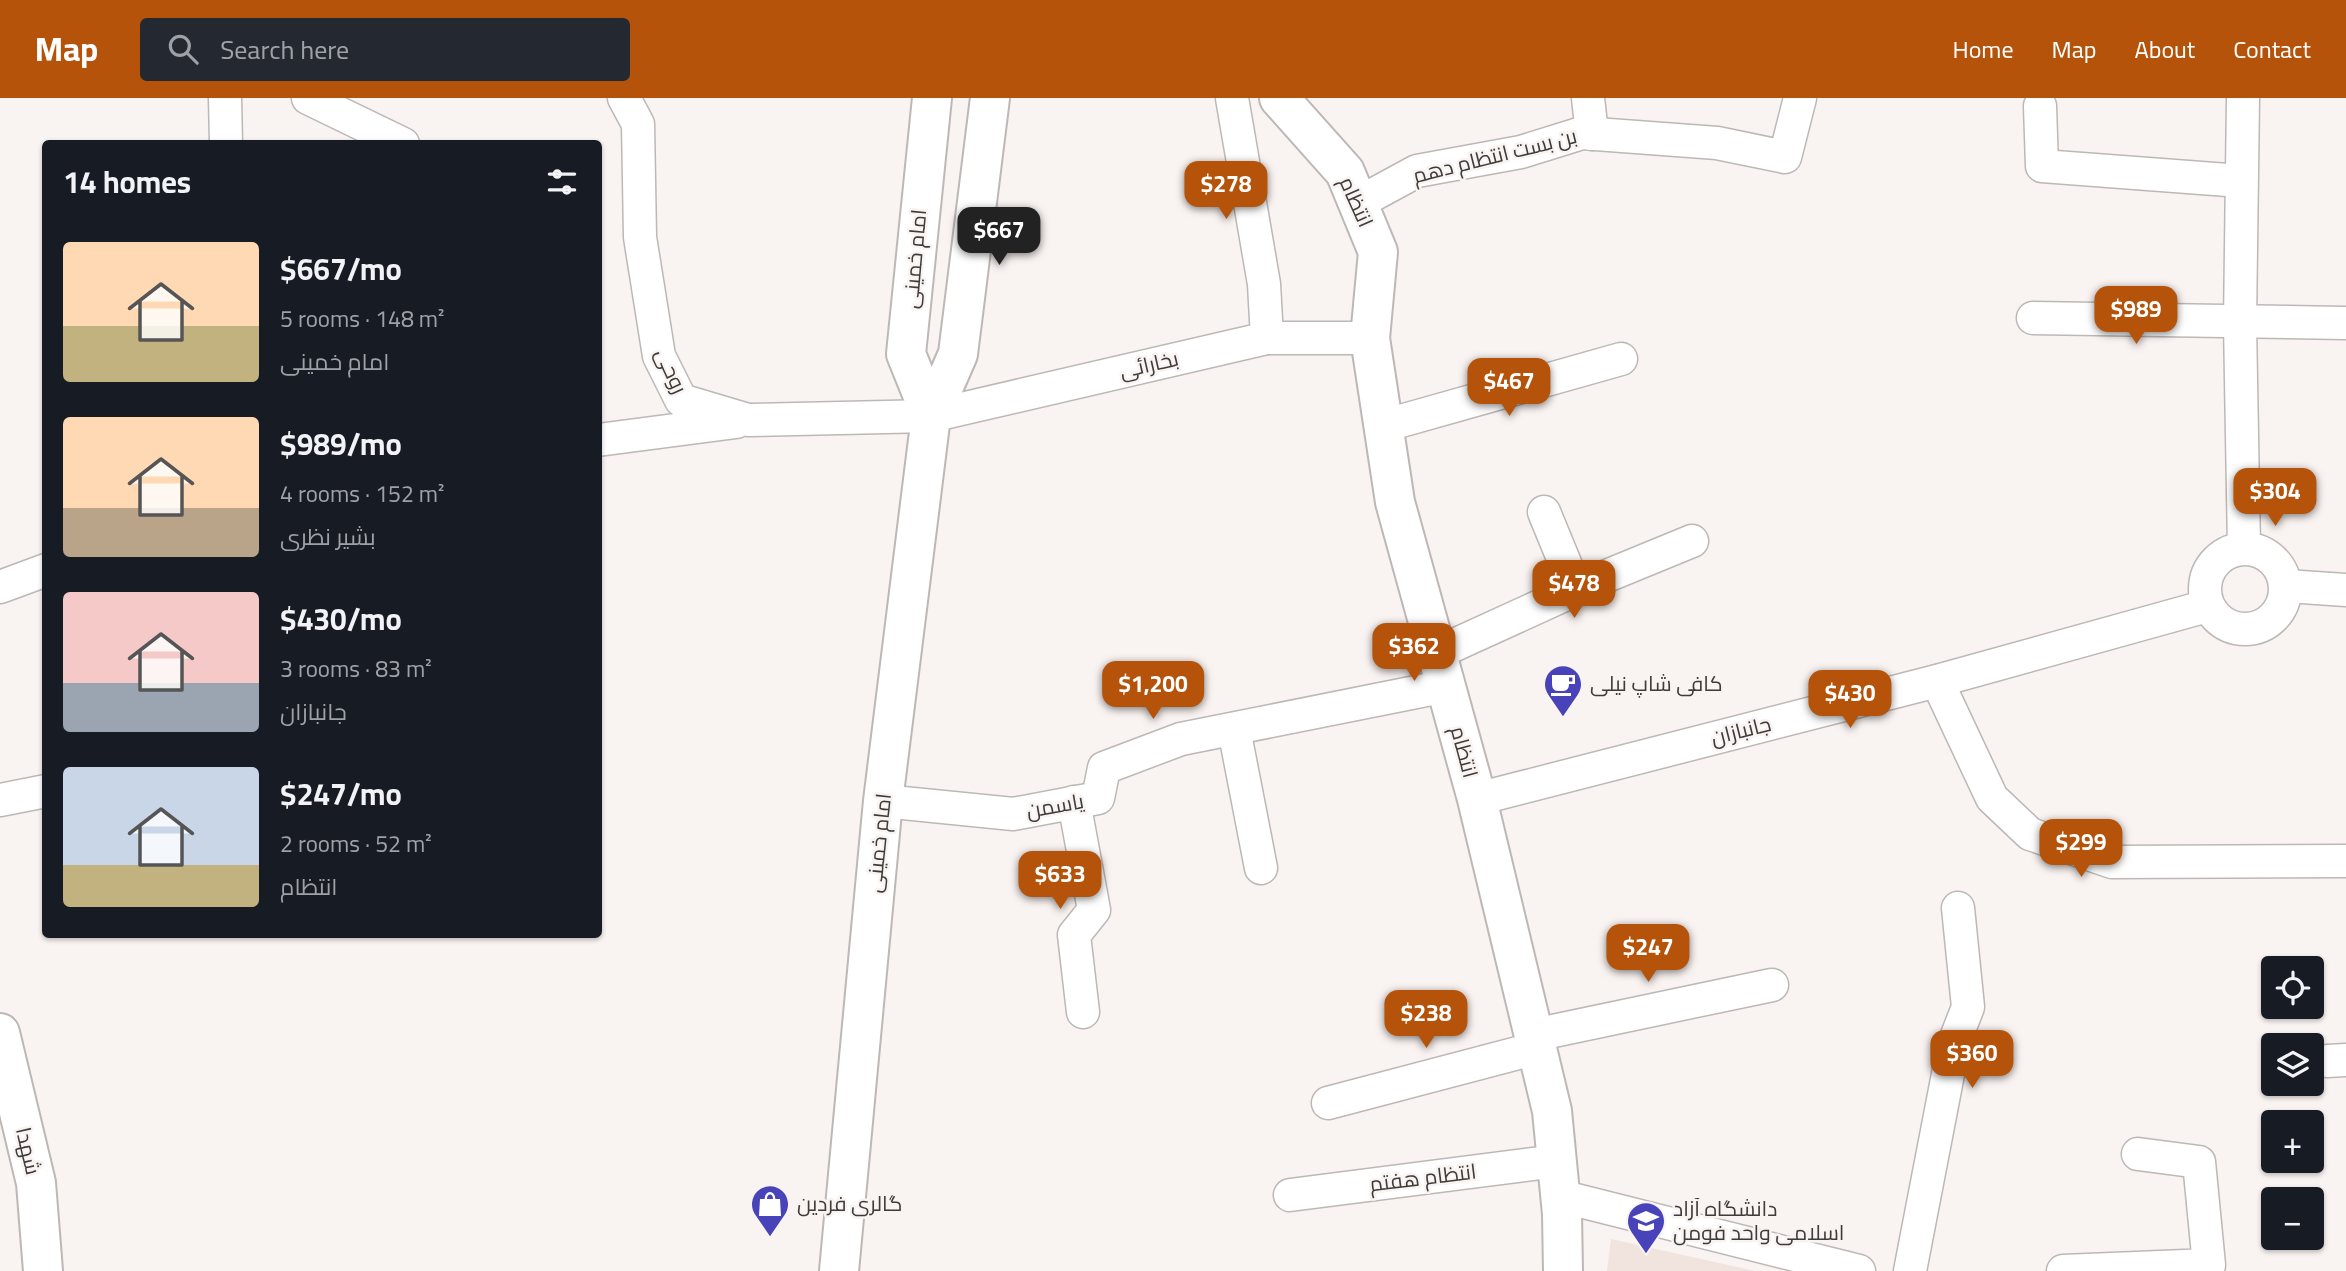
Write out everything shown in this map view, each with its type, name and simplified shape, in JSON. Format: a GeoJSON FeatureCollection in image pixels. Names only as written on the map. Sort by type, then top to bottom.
{"type":"FeatureCollection","features":[{"type":"Feature","properties":{"kind":"main road","name":"امام خمینی"},"geometry":{"type":"LineString","coordinates":[[931,416],[906,354],[932,98]]}},
{"type":"Feature","properties":{"kind":"main road","name":"امام خمینی"},"geometry":{"type":"LineString","coordinates":[[839,1271],[883,801],[931,416],[958,354],[990,98]]}},
{"type":"Feature","properties":{"kind":"main road","name":"انتظام"},"geometry":{"type":"LineString","coordinates":[[1279,98],[1345,172],[1378,252],[1370,338],[1395,502],[1477,799],[1552,1111],[1563,1271]]}},
{"type":"Feature","properties":{"kind":"main road","name":"شهدا"},"geometry":{"type":"LineString","coordinates":[[0,1033],[36,1183],[43,1271]]}},
{"type":"Feature","properties":{"kind":"street"},"geometry":{"type":"LineString","coordinates":[[225,98],[226,140]]}},
{"type":"Feature","properties":{"kind":"street"},"geometry":{"type":"LineString","coordinates":[[308,98],[395,140]]}},
{"type":"Feature","properties":{"kind":"street","name":"روحی"},"geometry":{"type":"LineString","coordinates":[[624,98],[638,124],[640,237],[659,356],[681,400],[748,420],[931,416]]}},
{"type":"Feature","properties":{"kind":"street"},"geometry":{"type":"LineString","coordinates":[[1232,98],[1264,284],[1267,338]]}},
{"type":"Feature","properties":{"kind":"street"},"geometry":{"type":"LineString","coordinates":[[1588,98],[1592,134]]}},
{"type":"Feature","properties":{"kind":"street","name":"بن بست انتظام دهم"},"geometry":{"type":"LineString","coordinates":[[1358,203],[1417,171],[1521,152],[1582,133],[1717,143],[1785,157],[1800,98]]}},
{"type":"Feature","properties":{"kind":"street"},"geometry":{"type":"LineString","coordinates":[[2243,98],[2240,323],[2244,548]]}},
{"type":"Feature","properties":{"kind":"street"},"geometry":{"type":"LineString","coordinates":[[2040,106],[2042,166],[2241,181]]}},
{"type":"Feature","properties":{"kind":"street"},"geometry":{"type":"LineString","coordinates":[[2033,318],[2346,323]]}},
{"type":"Feature","properties":{"kind":"street","name":"بخارائی"},"geometry":{"type":"LineString","coordinates":[[931,416],[1267,338],[1370,338]]}},
{"type":"Feature","properties":{"kind":"street"},"geometry":{"type":"LineString","coordinates":[[1383,426],[1621,359]]}},
{"type":"Feature","properties":{"kind":"street"},"geometry":{"type":"LineString","coordinates":[[602,439],[748,420]]}},
{"type":"Feature","properties":{"kind":"street"},"geometry":{"type":"LineString","coordinates":[[1544,512],[1576,590]]}},
{"type":"Feature","properties":{"kind":"street","name":"یاسمن"},"geometry":{"type":"LineString","coordinates":[[883,801],[1013,814],[1098,798],[1104,768],[1181,739],[1234,729],[1441,669],[1576,590],[1692,541]]}},
{"type":"Feature","properties":{"kind":"street"},"geometry":{"type":"LineString","coordinates":[[2244,548],[2264,552],[2280,566],[2286,586],[2278,613],[2255,629],[2227,626],[2207,606],[2205,580],[2219,557],[2244,548]]}},
{"type":"Feature","properties":{"kind":"street"},"geometry":{"type":"LineString","coordinates":[[0,587],[42,571]]}},
{"type":"Feature","properties":{"kind":"street"},"geometry":{"type":"LineString","coordinates":[[2286,586],[2346,590]]}},
{"type":"Feature","properties":{"kind":"street","name":"جانبازان"},"geometry":{"type":"LineString","coordinates":[[1477,799],[1937,681],[2207,606]]}},
{"type":"Feature","properties":{"kind":"street"},"geometry":{"type":"LineString","coordinates":[[1937,681],[1992,798],[2030,834],[2112,862],[2346,861]]}},
{"type":"Feature","properties":{"kind":"street"},"geometry":{"type":"LineString","coordinates":[[1234,729],[1261,868]]}},
{"type":"Feature","properties":{"kind":"street"},"geometry":{"type":"LineString","coordinates":[[0,800],[42,792]]}},
{"type":"Feature","properties":{"kind":"street"},"geometry":{"type":"LineString","coordinates":[[1074,802],[1094,910],[1074,935],[1083,1012]]}},
{"type":"Feature","properties":{"kind":"street"},"geometry":{"type":"LineString","coordinates":[[1910,1271],[1954,1043],[1968,1007],[1958,908]]}},
{"type":"Feature","properties":{"kind":"street"},"geometry":{"type":"LineString","coordinates":[[1328,1102],[1536,1041],[1772,985]]}},
{"type":"Feature","properties":{"kind":"street"},"geometry":{"type":"LineString","coordinates":[[2063,1271],[2209,1265],[2199,1162],[2138,1153]]}},
{"type":"Feature","properties":{"kind":"street"},"geometry":{"type":"LineString","coordinates":[[1558,1179],[1859,1271]]}},
{"type":"Feature","properties":{"kind":"street","name":"انتظام هفتم"},"geometry":{"type":"LineString","coordinates":[[1290,1195],[1558,1179]]}},
{"type":"Feature","properties":{"kind":"shaded area","name":"دانشگاه آزاد اسلامی واحد فومن"},"geometry":{"type":"Polygon","coordinates":[[[1611,1239],[1755,1271],[1607,1271],[1611,1239]]]}},
{"type":"Feature","properties":{"kind":"place","name":"کافی شاپ نیلی"},"geometry":{"type":"Point","coordinates":[1563,718]}},
{"type":"Feature","properties":{"kind":"place","name":"گالری فردین"},"geometry":{"type":"Point","coordinates":[770,1238]}},
{"type":"Feature","properties":{"kind":"place","name":"دانشگاه آزاد اسلامی واحد فومن"},"geometry":{"type":"Point","coordinates":[1646,1255]}}]}
